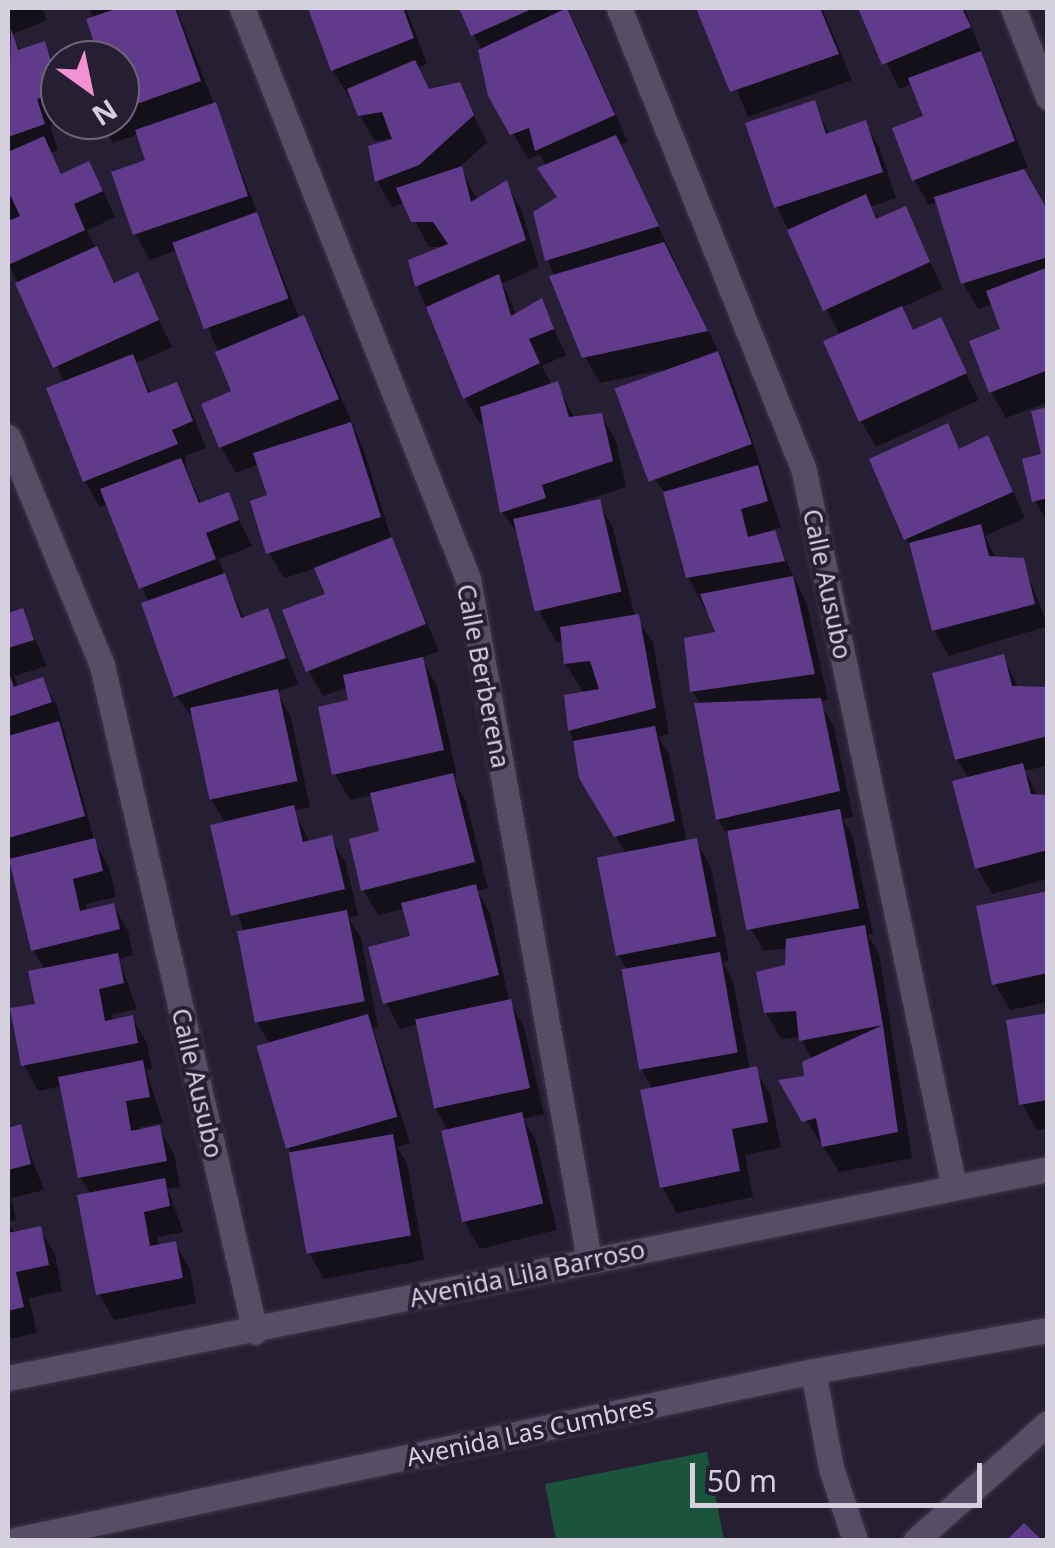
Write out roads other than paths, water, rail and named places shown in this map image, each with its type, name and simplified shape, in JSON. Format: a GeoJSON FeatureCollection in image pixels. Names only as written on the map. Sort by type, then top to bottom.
{"type":"FeatureCollection","features":[{"type":"Feature","properties":{"kind":"street","name":"Calle Berberena"},"geometry":{"type":"LineString","coordinates":[[242,8],[468,579],[589,1259]]}},
{"type":"Feature","properties":{"kind":"street","name":"Calle Ausubo"},"geometry":{"type":"LineString","coordinates":[[619,8],[804,467],[954,1186]]}},
{"type":"Feature","properties":{"kind":"street"},"geometry":{"type":"LineString","coordinates":[[1013,8],[1048,97]]}},
{"type":"Feature","properties":{"kind":"street","name":"Calle Ausubo"},"geometry":{"type":"LineString","coordinates":[[8,437],[102,665],[255,1332]]}},
{"type":"Feature","properties":{"kind":"street","name":"Avenida Lila Barroso"},"geometry":{"type":"LineString","coordinates":[[8,1378],[255,1332],[589,1259],[1048,1169]]}},
{"type":"Feature","properties":{"kind":"street","name":"Avenida Las Cumbres"},"geometry":{"type":"LineString","coordinates":[[15,1540],[813,1372],[1048,1330]]}},
{"type":"Feature","properties":{"kind":"street"},"geometry":{"type":"LineString","coordinates":[[813,1372],[830,1468],[855,1540]]}},
{"type":"Feature","properties":{"kind":"street"},"geometry":{"type":"LineString","coordinates":[[916,1540],[1048,1423]]}}]}
